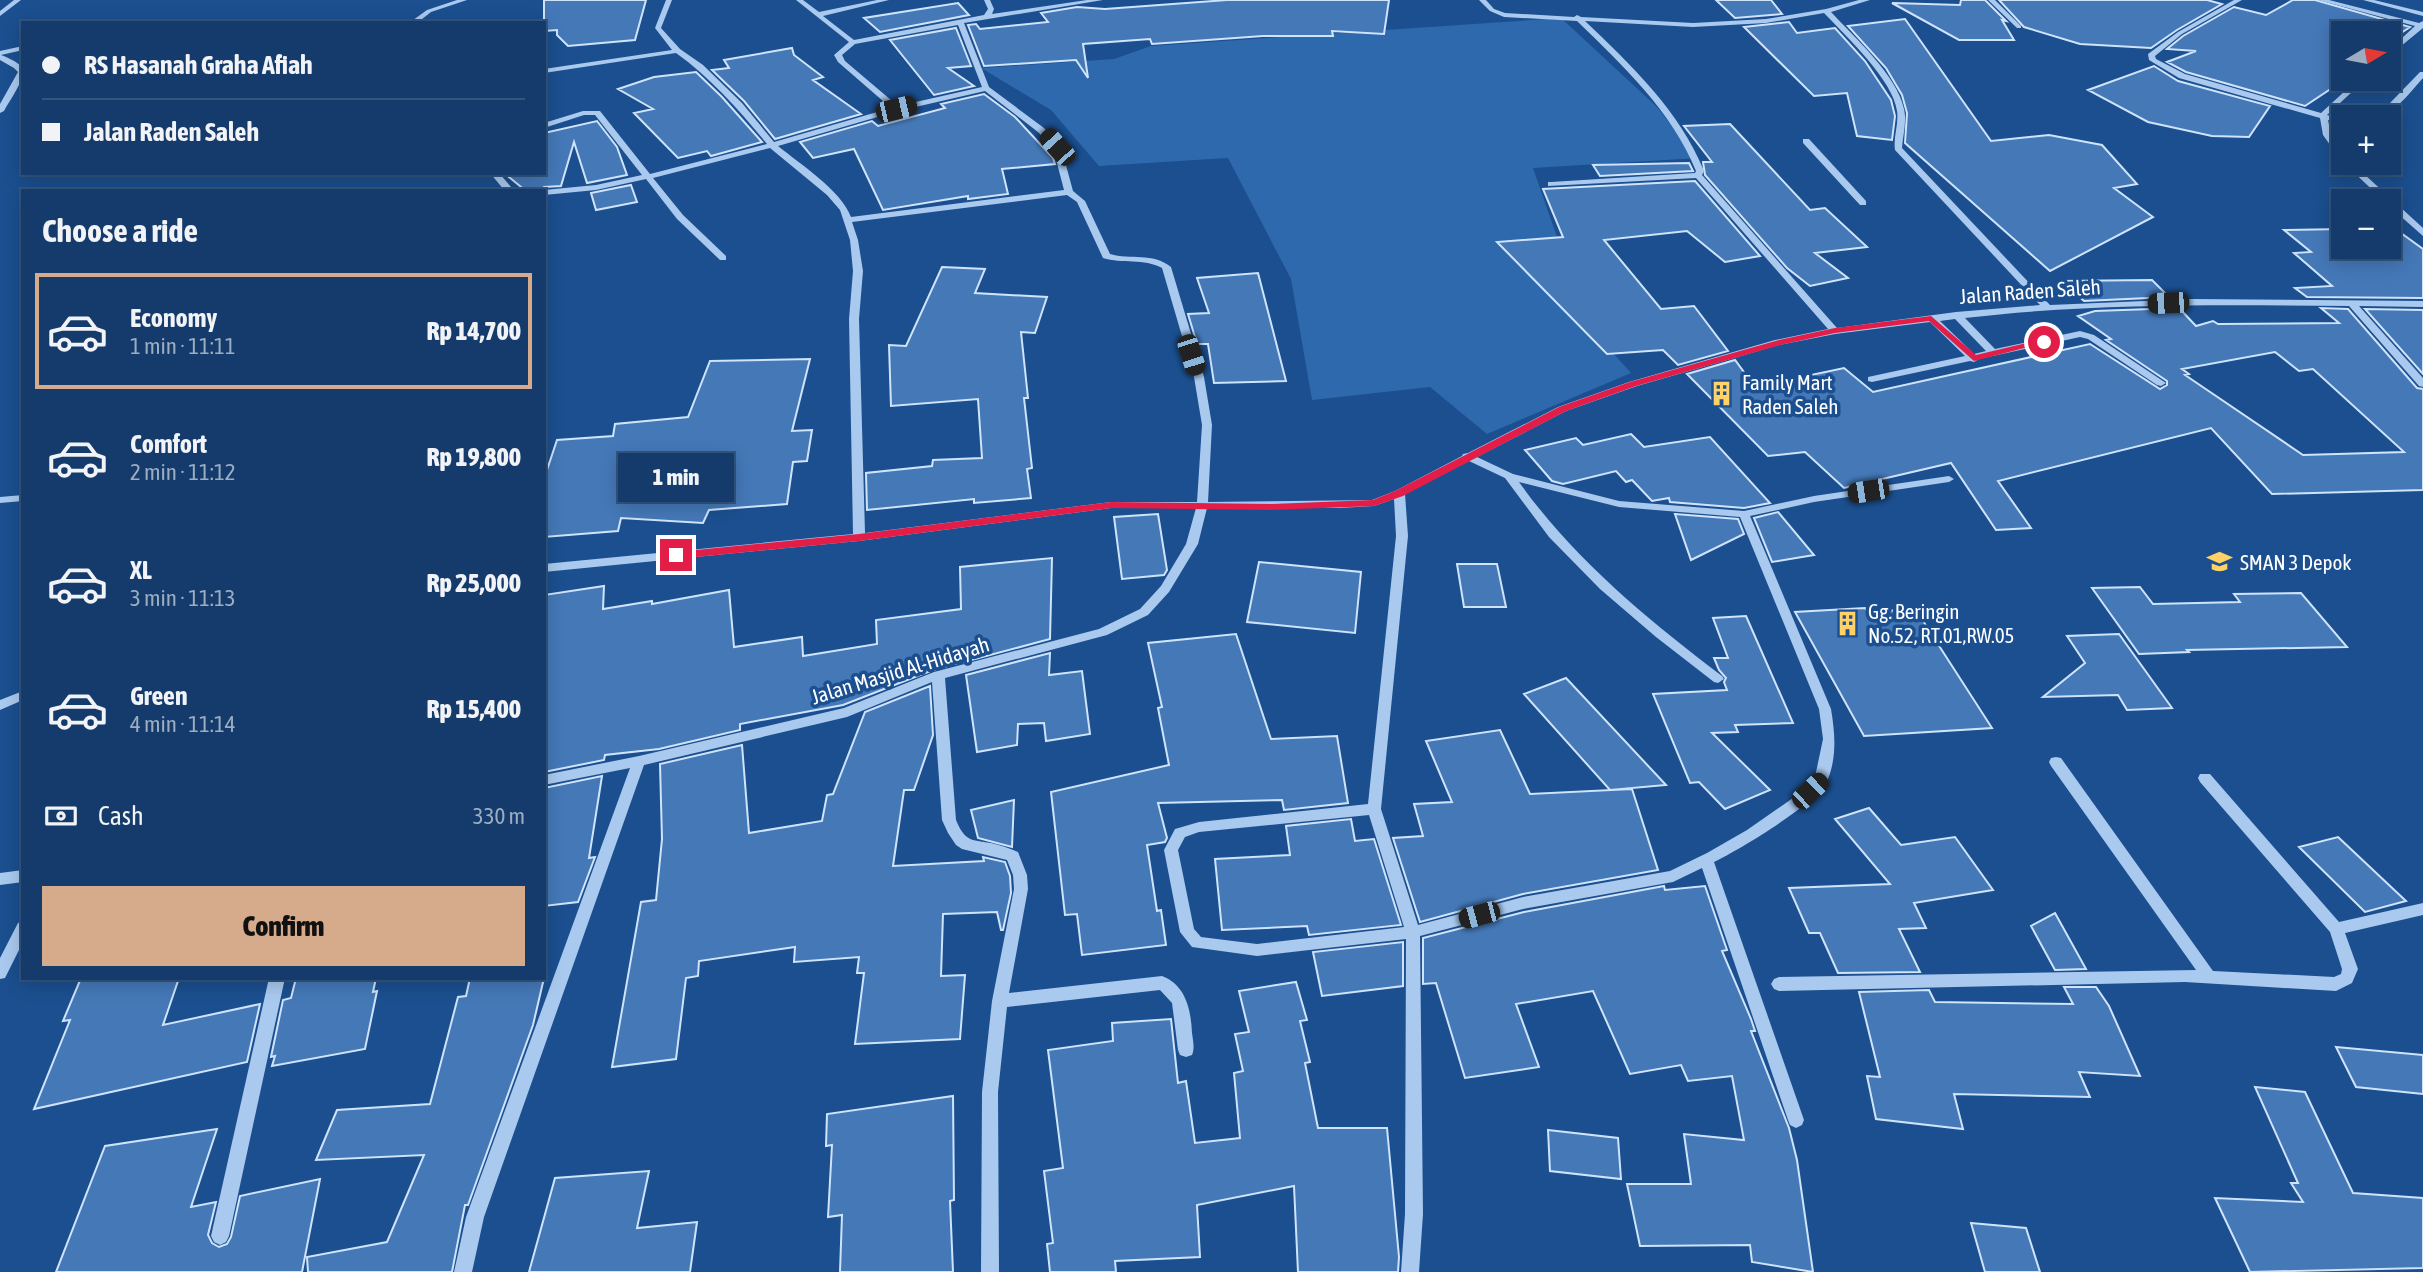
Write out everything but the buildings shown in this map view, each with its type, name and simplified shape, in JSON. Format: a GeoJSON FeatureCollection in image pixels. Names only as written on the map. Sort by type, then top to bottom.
{"type":"FeatureCollection","features":[{"type":"Feature","properties":{"kind":"street"},"geometry":{"type":"LineString","coordinates":[[1,12],[18,0]]}},
{"type":"Feature","properties":{"kind":"street"},"geometry":{"type":"LineString","coordinates":[[415,21],[429,11],[464,0]]}},
{"type":"Feature","properties":{"kind":"street"},"geometry":{"type":"LineString","coordinates":[[668,0],[658,28],[677,51],[700,67],[739,105],[773,146],[830,194],[844,210],[848,220],[858,271],[854,319],[859,537]]}},
{"type":"Feature","properties":{"kind":"street"},"geometry":{"type":"LineString","coordinates":[[799,0],[853,42]]}},
{"type":"Feature","properties":{"kind":"street"},"geometry":{"type":"LineString","coordinates":[[817,15],[886,0]]}},
{"type":"Feature","properties":{"kind":"street"},"geometry":{"type":"LineString","coordinates":[[987,0],[991,9],[987,17]]}},
{"type":"Feature","properties":{"kind":"street"},"geometry":{"type":"LineString","coordinates":[[896,109],[842,62],[838,55],[853,42],[987,17],[1100,0]]}},
{"type":"Feature","properties":{"kind":"street"},"geometry":{"type":"LineString","coordinates":[[1482,0],[1504,15],[1693,25],[1766,20],[1826,11],[1867,0]]}},
{"type":"Feature","properties":{"kind":"street"},"geometry":{"type":"LineString","coordinates":[[1992,0],[2019,27]]}},
{"type":"Feature","properties":{"kind":"street"},"geometry":{"type":"LineString","coordinates":[[2239,0],[2180,33],[2151,56],[2158,65],[2182,76],[2331,117]]}},
{"type":"Feature","properties":{"kind":"street"},"geometry":{"type":"LineString","coordinates":[[2321,0],[2422,25]]}},
{"type":"Feature","properties":{"kind":"street"},"geometry":{"type":"LineString","coordinates":[[2366,0],[2423,14]]}},
{"type":"Feature","properties":{"kind":"street"},"geometry":{"type":"LineString","coordinates":[[1826,11],[1858,45],[1898,96],[1901,112],[1898,148],[2048,308]]}},
{"type":"Feature","properties":{"kind":"street"},"geometry":{"type":"LineString","coordinates":[[1577,17],[1652,95],[1672,120],[1698,162],[1698,175]]}},
{"type":"Feature","properties":{"kind":"street"},"geometry":{"type":"LineString","coordinates":[[848,220],[1069,192],[1057,147],[1041,130],[986,88],[960,22]]}},
{"type":"Feature","properties":{"kind":"street"},"geometry":{"type":"LineString","coordinates":[[2401,43],[2422,25]]}},
{"type":"Feature","properties":{"kind":"street"},"geometry":{"type":"LineString","coordinates":[[0,55],[21,49]]}},
{"type":"Feature","properties":{"kind":"street"},"geometry":{"type":"LineString","coordinates":[[546,71],[677,51]]}},
{"type":"Feature","properties":{"kind":"street"},"geometry":{"type":"LineString","coordinates":[[0,55],[21,71]]}},
{"type":"Feature","properties":{"kind":"street"},"geometry":{"type":"LineString","coordinates":[[0,111],[21,74]]}},
{"type":"Feature","properties":{"kind":"street"},"geometry":{"type":"LineString","coordinates":[[2393,105],[2423,74]]}},
{"type":"Feature","properties":{"kind":"street"},"geometry":{"type":"LineString","coordinates":[[546,193],[648,177],[773,146],[896,109],[986,88]]}},
{"type":"Feature","properties":{"kind":"street"},"geometry":{"type":"LineString","coordinates":[[2323,115],[2349,91]]}},
{"type":"Feature","properties":{"kind":"street"},"geometry":{"type":"LineString","coordinates":[[546,125],[583,113],[597,113],[680,216],[723,258]]}},
{"type":"Feature","properties":{"kind":"street"},"geometry":{"type":"LineString","coordinates":[[2323,115],[2326,130],[2331,138]]}},
{"type":"Feature","properties":{"kind":"street"},"geometry":{"type":"LineString","coordinates":[[2326,130],[2331,129]]}},
{"type":"Feature","properties":{"kind":"street"},"geometry":{"type":"LineString","coordinates":[[1806,141],[1863,203]]}},
{"type":"Feature","properties":{"kind":"street"},"geometry":{"type":"LineString","coordinates":[[496,175],[508,189]]}},
{"type":"Feature","properties":{"kind":"street"},"geometry":{"type":"LineString","coordinates":[[1550,184],[1698,175]]}},
{"type":"Feature","properties":{"kind":"street"},"geometry":{"type":"LineString","coordinates":[[1698,175],[1835,331]]}},
{"type":"Feature","properties":{"kind":"street"},"geometry":{"type":"LineString","coordinates":[[2360,175],[2423,233]]}},
{"type":"Feature","properties":{"kind":"street","name":"Jalan Masjid Al-Hidayah"},"geometry":{"type":"LineString","coordinates":[[546,780],[639,761],[847,712],[938,675],[1103,632],[1144,612],[1165,590],[1192,544],[1202,507],[1207,425],[1199,377],[1166,267],[1148,259],[1107,256],[1081,201],[1069,192]]}},
{"type":"Feature","properties":{"kind":"street","name":"Jalan Raden Saleh"},"geometry":{"type":"LineString","coordinates":[[546,568],[859,537],[1111,505],[1202,507],[1374,503],[1399,494],[1562,409],[1633,384],[1779,342],[1835,331],[1956,315],[2048,308],[2192,302],[2423,304]]}},
{"type":"Feature","properties":{"kind":"street"},"geometry":{"type":"LineString","coordinates":[[2352,304],[2423,384]]}},
{"type":"Feature","properties":{"kind":"street"},"geometry":{"type":"LineString","coordinates":[[1956,315],[1994,354]]}},
{"type":"Feature","properties":{"kind":"street"},"geometry":{"type":"LineString","coordinates":[[1931,318],[1974,359]]}},
{"type":"Feature","properties":{"kind":"street"},"geometry":{"type":"LineString","coordinates":[[1872,379],[2085,334],[2161,383]]}},
{"type":"Feature","properties":{"kind":"street"},"geometry":{"type":"LineString","coordinates":[[1468,456],[1509,476],[1619,504],[1744,514],[1814,499],[1949,478]]}},
{"type":"Feature","properties":{"kind":"street"},"geometry":{"type":"LineString","coordinates":[[1509,476],[1603,587],[1657,634],[1718,679]]}},
{"type":"Feature","properties":{"kind":"street"},"geometry":{"type":"LineString","coordinates":[[1399,494],[1402,536],[1374,809],[1413,932],[1414,1214],[1410,1272]]}},
{"type":"Feature","properties":{"kind":"street"},"geometry":{"type":"LineString","coordinates":[[0,500],[21,498]]}},
{"type":"Feature","properties":{"kind":"street"},"geometry":{"type":"LineString","coordinates":[[1374,809],[1199,827],[1180,833],[1171,850],[1187,932],[1197,943],[1207,946],[1258,950],[1413,932],[1523,903],[1673,876],[1764,826],[1798,802],[1821,779],[1830,739],[1825,709],[1744,514]]}},
{"type":"Feature","properties":{"kind":"street"},"geometry":{"type":"LineString","coordinates":[[938,675],[949,820],[955,839],[963,845],[1013,856],[1020,875],[1021,889],[1000,1001],[990,1093],[990,1272]]}},
{"type":"Feature","properties":{"kind":"street"},"geometry":{"type":"LineString","coordinates":[[0,705],[21,696]]}},
{"type":"Feature","properties":{"kind":"street"},"geometry":{"type":"LineString","coordinates":[[463,1272],[475,1217],[639,761]]}},
{"type":"Feature","properties":{"kind":"street"},"geometry":{"type":"LineString","coordinates":[[2056,762],[2209,977]]}},
{"type":"Feature","properties":{"kind":"street"},"geometry":{"type":"LineString","coordinates":[[1779,984],[2209,977],[2336,984],[2347,978],[2350,969],[2336,929],[2205,778]]}},
{"type":"Feature","properties":{"kind":"street"},"geometry":{"type":"LineString","coordinates":[[1706,860],[1796,1120]]}},
{"type":"Feature","properties":{"kind":"street"},"geometry":{"type":"LineString","coordinates":[[0,879],[21,876]]}},
{"type":"Feature","properties":{"kind":"street"},"geometry":{"type":"LineString","coordinates":[[2336,929],[2423,909]]}},
{"type":"Feature","properties":{"kind":"street"},"geometry":{"type":"LineString","coordinates":[[0,973],[21,932]]}},
{"type":"Feature","properties":{"kind":"street"},"geometry":{"type":"LineString","coordinates":[[220,1236],[277,980]]}},
{"type":"Feature","properties":{"kind":"street"},"geometry":{"type":"LineString","coordinates":[[1000,1001],[1163,983],[1174,988],[1180,999],[1186,1050]]}},
{"type":"Feature","properties":{"kind":"shaded area"},"geometry":{"type":"Polygon","coordinates":[[[1561,18],[1656,106],[1698,158],[1533,168],[1557,237],[1514,243],[1631,373],[1487,434],[1430,387],[1312,400],[1291,279],[1228,158],[1099,166],[1051,110],[981,68],[1114,59],[1151,46],[1561,18]]]}},
{"type":"Feature","properties":{"kind":"place","name":"Family Mart Raden Saleh"},"geometry":{"type":"Point","coordinates":[1722,394]}},
{"type":"Feature","properties":{"kind":"place","name":"SMAN 3 Depok"},"geometry":{"type":"Point","coordinates":[2220,562]}},
{"type":"Feature","properties":{"kind":"place","name":"Gg. Beringin No.52, RT.01,RW.05"},"geometry":{"type":"Point","coordinates":[1848,623]}},
{"type":"Feature","properties":{"kind":"route"},"geometry":{"type":"LineString","coordinates":[[676,555],[859,537],[1111,505],[1272,507],[1374,503],[1399,494],[1562,409],[1633,384],[1779,342],[1835,331],[1931,318],[1974,359],[2044,342]]}}]}
